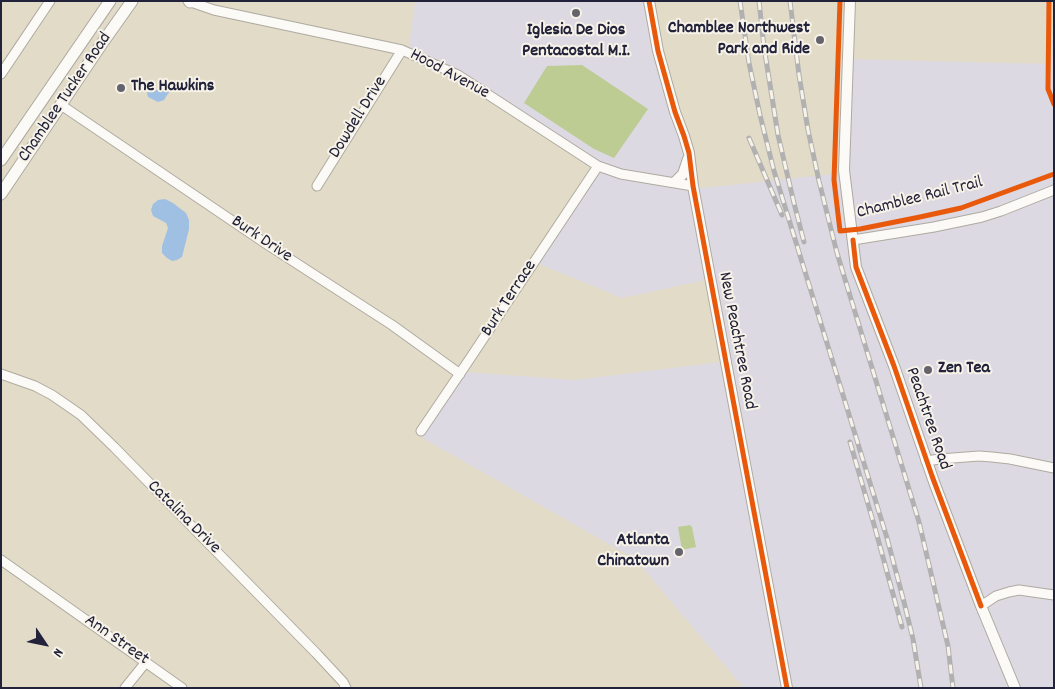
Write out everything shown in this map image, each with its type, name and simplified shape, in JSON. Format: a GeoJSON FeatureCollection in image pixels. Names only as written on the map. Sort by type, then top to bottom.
{"type":"FeatureCollection","features":[{"type":"Feature","properties":{"kind":"main road","name":"Chamblee Tucker Road"},"geometry":{"type":"LineString","coordinates":[[1,160],[110,1]]}},
{"type":"Feature","properties":{"kind":"main road","name":"Chamblee Tucker Road"},"geometry":{"type":"LineString","coordinates":[[1,194],[132,1]]}},
{"type":"Feature","properties":{"kind":"street"},"geometry":{"type":"LineString","coordinates":[[1,74],[50,1]]}},
{"type":"Feature","properties":{"kind":"street","name":"New Peachtree Road"},"geometry":{"type":"LineString","coordinates":[[650,1],[658,51],[689,153],[693,186],[787,688]]}},
{"type":"Feature","properties":{"kind":"street","name":"Peachtree Road"},"geometry":{"type":"LineString","coordinates":[[850,1],[844,170],[856,267],[894,366],[926,461],[981,606],[1015,688]]}},
{"type":"Feature","properties":{"kind":"street","name":"Hood Avenue"},"geometry":{"type":"LineString","coordinates":[[189,2],[214,10],[402,50],[458,75],[598,166],[621,174],[693,186]]}},
{"type":"Feature","properties":{"kind":"street","name":"Dowdell Drive"},"geometry":{"type":"LineString","coordinates":[[317,186],[402,50]]}},
{"type":"Feature","properties":{"kind":"street","name":"Burk Drive"},"geometry":{"type":"LineString","coordinates":[[61,105],[265,244],[392,326],[460,374]]}},
{"type":"Feature","properties":{"kind":"street"},"geometry":{"type":"LineString","coordinates":[[675,182],[683,174],[689,153]]}},
{"type":"Feature","properties":{"kind":"street","name":"Burk Terrace"},"geometry":{"type":"LineString","coordinates":[[421,430],[598,166]]}},
{"type":"Feature","properties":{"kind":"street"},"geometry":{"type":"LineString","coordinates":[[853,240],[934,228],[982,217],[1054,190]]}},
{"type":"Feature","properties":{"kind":"street","name":"Catalina Drive"},"geometry":{"type":"LineString","coordinates":[[1,374],[35,386],[81,415],[316,653],[343,682],[346,688]]}},
{"type":"Feature","properties":{"kind":"street"},"geometry":{"type":"LineString","coordinates":[[926,461],[940,458],[992,456],[1054,468]]}},
{"type":"Feature","properties":{"kind":"street","name":"Ann Street"},"geometry":{"type":"LineString","coordinates":[[1,560],[182,688]]}},
{"type":"Feature","properties":{"kind":"street"},"geometry":{"type":"LineString","coordinates":[[981,606],[996,596],[1019,590],[1054,595]]}},
{"type":"Feature","properties":{"kind":"street"},"geometry":{"type":"LineString","coordinates":[[125,688],[146,662]]}},
{"type":"Feature","properties":{"kind":"shaded area"},"geometry":{"type":"Polygon","coordinates":[[[415,1],[648,1],[694,189],[842,173],[846,59],[1051,64],[1054,1],[1054,688],[744,688],[635,559],[421,437],[465,372],[575,380],[729,361],[715,278],[622,298],[532,261],[597,168],[483,97],[409,47],[415,1]]]}},
{"type":"Feature","properties":{"kind":"green space"},"geometry":{"type":"Polygon","coordinates":[[[582,65],[648,109],[614,158],[594,149],[524,103],[547,66],[582,65]]]}},
{"type":"Feature","properties":{"kind":"green space"},"geometry":{"type":"Polygon","coordinates":[[[690,525],[696,547],[682,550],[678,527],[690,525]]]}},
{"type":"Feature","properties":{"kind":"water"},"geometry":{"type":"Polygon","coordinates":[[[166,83],[171,84],[171,89],[164,100],[158,102],[148,97],[149,89],[160,89],[166,83]]]}},
{"type":"Feature","properties":{"kind":"water"},"geometry":{"type":"Polygon","coordinates":[[[165,199],[186,213],[189,220],[189,229],[182,257],[172,261],[162,253],[162,246],[168,228],[166,223],[153,216],[151,210],[153,204],[158,200],[165,199]]]}},
{"type":"Feature","properties":{"kind":"railway"},"geometry":{"type":"LineString","coordinates":[[740,1],[749,63],[774,171],[887,538],[913,639],[921,688]]}},
{"type":"Feature","properties":{"kind":"railway"},"geometry":{"type":"LineString","coordinates":[[759,1],[764,47],[778,135],[804,242]]}},
{"type":"Feature","properties":{"kind":"railway"},"geometry":{"type":"LineString","coordinates":[[790,1],[799,75],[819,181],[837,253],[919,522],[948,646],[953,688]]}},
{"type":"Feature","properties":{"kind":"railway"},"geometry":{"type":"LineString","coordinates":[[749,138],[782,215]]}},
{"type":"Feature","properties":{"kind":"railway"},"geometry":{"type":"LineString","coordinates":[[850,442],[902,627]]}},
{"type":"Feature","properties":{"kind":"cycle path"},"geometry":{"type":"LineString","coordinates":[[649,1],[658,51],[689,153],[693,186],[787,688]]}},
{"type":"Feature","properties":{"kind":"cycle path","name":"Chamblee Rail Trail"},"geometry":{"type":"LineString","coordinates":[[840,1],[834,180],[840,231],[860,229],[961,208],[1054,174]]}},
{"type":"Feature","properties":{"kind":"cycle path"},"geometry":{"type":"LineString","coordinates":[[1049,1],[1048,89],[1054,104]]}},
{"type":"Feature","properties":{"kind":"cycle path"},"geometry":{"type":"LineString","coordinates":[[853,240],[856,267],[981,606]]}},
{"type":"Feature","properties":{"kind":"place","name":"Iglesia De Dios Pentacostal M.I."},"geometry":{"type":"Point","coordinates":[576,13]}},
{"type":"Feature","properties":{"kind":"place","name":"Chamblee Northwest Park and Ride"},"geometry":{"type":"Point","coordinates":[820,40]}},
{"type":"Feature","properties":{"kind":"place","name":"The Hawkins"},"geometry":{"type":"Point","coordinates":[121,88]}},
{"type":"Feature","properties":{"kind":"place","name":"Zen Tea"},"geometry":{"type":"Point","coordinates":[928,370]}},
{"type":"Feature","properties":{"kind":"place","name":"Atlanta Chinatown"},"geometry":{"type":"Point","coordinates":[679,552]}}]}
